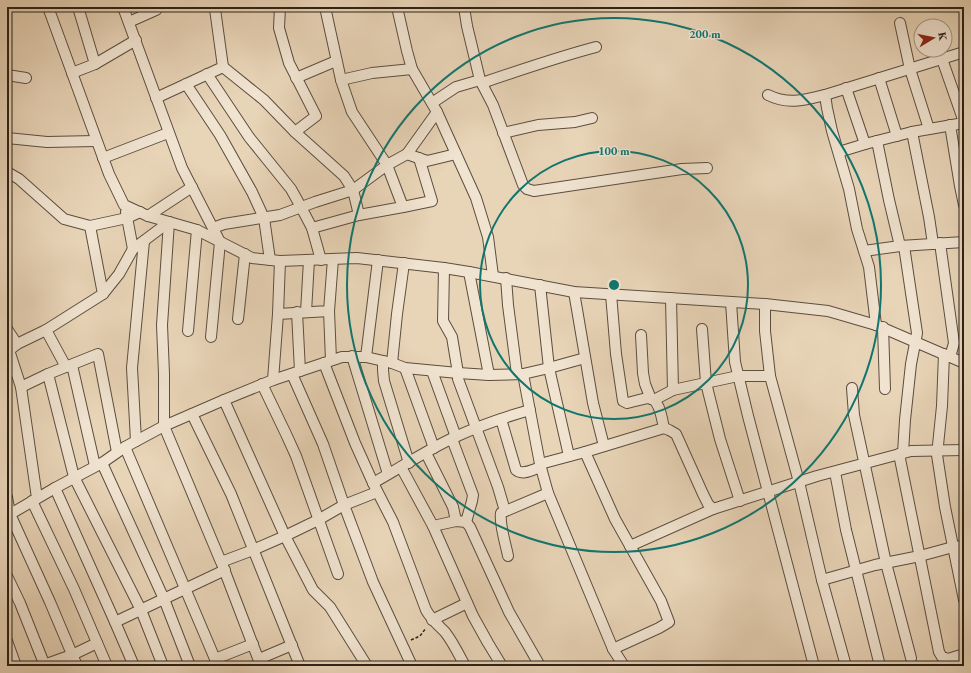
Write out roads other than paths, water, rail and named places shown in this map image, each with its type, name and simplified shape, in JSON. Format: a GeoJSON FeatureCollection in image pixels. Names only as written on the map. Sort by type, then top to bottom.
{"type":"FeatureCollection","features":[{"type":"Feature","properties":{"kind":"street"},"geometry":{"type":"LineString","coordinates":[[48,7],[96,141],[109,174],[124,205],[133,249]]}},
{"type":"Feature","properties":{"kind":"street"},"geometry":{"type":"LineString","coordinates":[[78,7],[95,64]]}},
{"type":"Feature","properties":{"kind":"street"},"geometry":{"type":"LineString","coordinates":[[123,7],[182,168],[220,242],[211,337]]}},
{"type":"Feature","properties":{"kind":"street"},"geometry":{"type":"LineString","coordinates":[[129,22],[156,10],[155,7]]}},
{"type":"Feature","properties":{"kind":"street"},"geometry":{"type":"LineString","coordinates":[[216,7],[215,9],[223,67],[264,100],[295,132],[344,176],[352,190],[359,215]]}},
{"type":"Feature","properties":{"kind":"street"},"geometry":{"type":"LineString","coordinates":[[280,7],[279,28],[289,63],[316,116],[295,132]]}},
{"type":"Feature","properties":{"kind":"street"},"geometry":{"type":"LineString","coordinates":[[325,7],[336,61],[352,112],[387,166],[402,207]]}},
{"type":"Feature","properties":{"kind":"street"},"geometry":{"type":"LineString","coordinates":[[397,7],[412,69],[437,112],[476,198],[488,236],[493,276]]}},
{"type":"Feature","properties":{"kind":"street"},"geometry":{"type":"LineString","coordinates":[[464,7],[467,26],[481,82],[493,105],[522,185],[527,189],[534,192],[676,170],[707,168]]}},
{"type":"Feature","properties":{"kind":"street"},"geometry":{"type":"LineString","coordinates":[[900,23],[910,69],[929,129]]}},
{"type":"Feature","properties":{"kind":"street"},"geometry":{"type":"LineString","coordinates":[[72,73],[95,64],[136,40]]}},
{"type":"Feature","properties":{"kind":"street"},"geometry":{"type":"LineString","coordinates":[[432,103],[456,87],[481,82],[596,47]]}},
{"type":"Feature","properties":{"kind":"street"},"geometry":{"type":"LineString","coordinates":[[768,95],[778,99],[790,101],[825,95],[964,52]]}},
{"type":"Feature","properties":{"kind":"street"},"geometry":{"type":"LineString","coordinates":[[839,152],[912,132],[964,123],[942,59]]}},
{"type":"Feature","properties":{"kind":"street"},"geometry":{"type":"LineString","coordinates":[[296,78],[336,61]]}},
{"type":"Feature","properties":{"kind":"street"},"geometry":{"type":"LineString","coordinates":[[156,98],[223,67]]}},
{"type":"Feature","properties":{"kind":"street"},"geometry":{"type":"LineString","coordinates":[[341,80],[372,73],[412,69]]}},
{"type":"Feature","properties":{"kind":"street"},"geometry":{"type":"LineString","coordinates":[[207,74],[249,137],[291,189],[312,228],[321,260]]}},
{"type":"Feature","properties":{"kind":"street"},"geometry":{"type":"LineString","coordinates":[[7,75],[26,78]]}},
{"type":"Feature","properties":{"kind":"street"},"geometry":{"type":"LineString","coordinates":[[879,78],[897,136]]}},
{"type":"Feature","properties":{"kind":"street"},"geometry":{"type":"LineString","coordinates":[[186,84],[220,135],[252,192],[264,218],[275,261],[278,314],[273,380]]}},
{"type":"Feature","properties":{"kind":"street"},"geometry":{"type":"LineString","coordinates":[[846,88],[865,144]]}},
{"type":"Feature","properties":{"kind":"street"},"geometry":{"type":"LineString","coordinates":[[825,95],[832,131],[849,189],[857,229],[869,267],[880,326],[885,389]]}},
{"type":"Feature","properties":{"kind":"street"},"geometry":{"type":"LineString","coordinates":[[213,228],[224,224],[280,215],[352,190],[407,154],[437,112]]}},
{"type":"Feature","properties":{"kind":"street"},"geometry":{"type":"LineString","coordinates":[[503,132],[538,125],[575,122],[592,118]]}},
{"type":"Feature","properties":{"kind":"street"},"geometry":{"type":"LineString","coordinates":[[950,125],[964,205]]}},
{"type":"Feature","properties":{"kind":"street"},"geometry":{"type":"LineString","coordinates":[[912,132],[929,218],[937,243],[954,343],[947,355],[937,450],[945,507],[964,600]]}},
{"type":"Feature","properties":{"kind":"street"},"geometry":{"type":"LineString","coordinates":[[103,158],[168,133]]}},
{"type":"Feature","properties":{"kind":"street"},"geometry":{"type":"LineString","coordinates":[[7,138],[47,142],[96,141]]}},
{"type":"Feature","properties":{"kind":"street"},"geometry":{"type":"LineString","coordinates":[[876,141],[889,200],[902,246],[917,332],[911,364],[901,454],[940,662],[964,654]]}},
{"type":"Feature","properties":{"kind":"street"},"geometry":{"type":"LineString","coordinates":[[407,154],[427,161],[456,154]]}},
{"type":"Feature","properties":{"kind":"street"},"geometry":{"type":"LineString","coordinates":[[312,228],[359,215],[432,201],[420,158]]}},
{"type":"Feature","properties":{"kind":"street"},"geometry":{"type":"LineString","coordinates":[[7,172],[19,179],[64,219],[90,226],[144,214],[192,187]]}},
{"type":"Feature","properties":{"kind":"street"},"geometry":{"type":"LineString","coordinates":[[124,205],[144,214],[197,230],[252,258],[275,261],[357,258],[444,268],[506,278],[574,292],[765,304],[828,311],[880,326],[964,363]]}},
{"type":"Feature","properties":{"kind":"street"},"geometry":{"type":"LineString","coordinates":[[11,349],[46,330],[103,294],[118,274],[133,249],[169,222]]}},
{"type":"Feature","properties":{"kind":"street"},"geometry":{"type":"LineString","coordinates":[[169,222],[162,325],[164,426],[223,566],[260,662],[292,645]]}},
{"type":"Feature","properties":{"kind":"street"},"geometry":{"type":"LineString","coordinates":[[90,226],[103,294]]}},
{"type":"Feature","properties":{"kind":"street"},"geometry":{"type":"LineString","coordinates":[[188,331],[197,230]]}},
{"type":"Feature","properties":{"kind":"street"},"geometry":{"type":"LineString","coordinates":[[136,441],[132,368],[144,240]]}},
{"type":"Feature","properties":{"kind":"street"},"geometry":{"type":"LineString","coordinates":[[864,251],[902,246],[964,242]]}},
{"type":"Feature","properties":{"kind":"street"},"geometry":{"type":"LineString","coordinates":[[238,319],[245,254]]}},
{"type":"Feature","properties":{"kind":"street"},"geometry":{"type":"LineString","coordinates":[[332,259],[328,361],[355,443],[375,488],[393,522],[423,604],[432,620],[449,638],[465,666]]}},
{"type":"Feature","properties":{"kind":"street"},"geometry":{"type":"LineString","coordinates":[[309,260],[296,372],[373,582],[412,666]]}},
{"type":"Feature","properties":{"kind":"street"},"geometry":{"type":"LineString","coordinates":[[366,357],[378,260]]}},
{"type":"Feature","properties":{"kind":"street"},"geometry":{"type":"LineString","coordinates":[[404,263],[397,314],[388,362],[383,370],[384,381],[405,465],[480,630],[502,666]]}},
{"type":"Feature","properties":{"kind":"street"},"geometry":{"type":"LineString","coordinates":[[444,268],[442,321],[452,337],[458,379],[498,487],[505,511]]}},
{"type":"Feature","properties":{"kind":"street"},"geometry":{"type":"LineString","coordinates":[[469,272],[489,375]]}},
{"type":"Feature","properties":{"kind":"street"},"geometry":{"type":"LineString","coordinates":[[506,278],[508,305],[520,374],[530,410],[540,465],[548,493],[613,649],[624,666]]}},
{"type":"Feature","properties":{"kind":"street"},"geometry":{"type":"LineString","coordinates":[[540,285],[549,368],[569,456]]}},
{"type":"Feature","properties":{"kind":"street"},"geometry":{"type":"LineString","coordinates":[[574,292],[593,403],[604,446]]}},
{"type":"Feature","properties":{"kind":"street"},"geometry":{"type":"LineString","coordinates":[[611,294],[616,354],[623,400],[625,402],[627,403],[649,398],[653,400],[673,390],[738,376],[770,376]]}},
{"type":"Feature","properties":{"kind":"street"},"geometry":{"type":"LineString","coordinates":[[671,298],[673,390]]}},
{"type":"Feature","properties":{"kind":"street"},"geometry":{"type":"LineString","coordinates":[[731,302],[735,362],[738,376],[814,666]]}},
{"type":"Feature","properties":{"kind":"street"},"geometry":{"type":"LineString","coordinates":[[765,304],[765,331],[770,376],[799,482],[822,580],[846,666]]}},
{"type":"Feature","properties":{"kind":"street"},"geometry":{"type":"LineString","coordinates":[[278,314],[329,311]]}},
{"type":"Feature","properties":{"kind":"street"},"geometry":{"type":"LineString","coordinates":[[702,328],[706,383],[720,439],[740,501]]}},
{"type":"Feature","properties":{"kind":"street"},"geometry":{"type":"LineString","coordinates":[[7,329],[21,387],[34,500],[107,666]]}},
{"type":"Feature","properties":{"kind":"street"},"geometry":{"type":"LineString","coordinates":[[46,330],[69,366],[98,464],[164,599],[190,666]]}},
{"type":"Feature","properties":{"kind":"street"},"geometry":{"type":"LineString","coordinates":[[641,335],[645,384],[653,400],[659,407],[664,428]]}},
{"type":"Feature","properties":{"kind":"street"},"geometry":{"type":"LineString","coordinates":[[21,387],[48,374],[98,354],[121,450],[185,589],[216,662],[253,644]]}},
{"type":"Feature","properties":{"kind":"street"},"geometry":{"type":"LineString","coordinates":[[352,356],[388,474]]}},
{"type":"Feature","properties":{"kind":"street"},"geometry":{"type":"LineString","coordinates":[[9,515],[164,426],[262,384],[342,357],[366,357],[405,368],[458,374],[489,375],[520,374],[585,358]]}},
{"type":"Feature","properties":{"kind":"street"},"geometry":{"type":"LineString","coordinates":[[405,368],[430,450],[453,507],[461,521],[470,527],[509,612],[540,666]]}},
{"type":"Feature","properties":{"kind":"street"},"geometry":{"type":"LineString","coordinates":[[432,371],[473,495],[472,501],[461,521]]}},
{"type":"Feature","properties":{"kind":"street"},"geometry":{"type":"LineString","coordinates":[[48,374],[74,477],[141,610],[163,666]]}},
{"type":"Feature","properties":{"kind":"street"},"geometry":{"type":"LineString","coordinates":[[262,384],[296,456],[338,574]]}},
{"type":"Feature","properties":{"kind":"street"},"geometry":{"type":"LineString","coordinates":[[852,388],[854,414],[866,463],[886,563],[911,658]]}},
{"type":"Feature","properties":{"kind":"street"},"geometry":{"type":"LineString","coordinates":[[224,400],[285,536],[313,590],[330,607],[367,666]]}},
{"type":"Feature","properties":{"kind":"street"},"geometry":{"type":"LineString","coordinates":[[115,622],[185,589],[253,550],[318,520],[375,488],[388,474],[430,450],[476,428],[530,410]]}},
{"type":"Feature","properties":{"kind":"street"},"geometry":{"type":"LineString","coordinates":[[192,414],[231,494],[300,666]]}},
{"type":"Feature","properties":{"kind":"street"},"geometry":{"type":"LineString","coordinates":[[501,419],[516,470],[524,473],[540,465],[569,456],[664,428],[669,430],[676,434],[703,494],[708,504],[713,509]]}},
{"type":"Feature","properties":{"kind":"street"},"geometry":{"type":"LineString","coordinates":[[630,546],[713,509],[799,482],[910,451],[964,450]]}},
{"type":"Feature","properties":{"kind":"street"},"geometry":{"type":"LineString","coordinates":[[585,452],[615,519],[661,601],[669,622],[613,649]]}},
{"type":"Feature","properties":{"kind":"street"},"geometry":{"type":"LineString","coordinates":[[835,472],[846,530],[880,666]]}},
{"type":"Feature","properties":{"kind":"street"},"geometry":{"type":"LineString","coordinates":[[55,488],[134,666]]}},
{"type":"Feature","properties":{"kind":"street"},"geometry":{"type":"LineString","coordinates":[[508,556],[500,517],[501,513],[548,493]]}},
{"type":"Feature","properties":{"kind":"street"},"geometry":{"type":"LineString","coordinates":[[7,497],[9,515],[77,666]]}},
{"type":"Feature","properties":{"kind":"street"},"geometry":{"type":"LineString","coordinates":[[433,526],[461,521]]}},
{"type":"Feature","properties":{"kind":"street"},"geometry":{"type":"LineString","coordinates":[[822,580],[875,565],[920,556],[953,547],[964,546]]}},
{"type":"Feature","properties":{"kind":"street"},"geometry":{"type":"LineString","coordinates":[[7,576],[20,604],[44,666],[97,643]]}},
{"type":"Feature","properties":{"kind":"street"},"geometry":{"type":"LineString","coordinates":[[432,620],[467,603]]}},
{"type":"Feature","properties":{"kind":"street"},"geometry":{"type":"LineString","coordinates":[[7,641],[16,666]]}}]}
